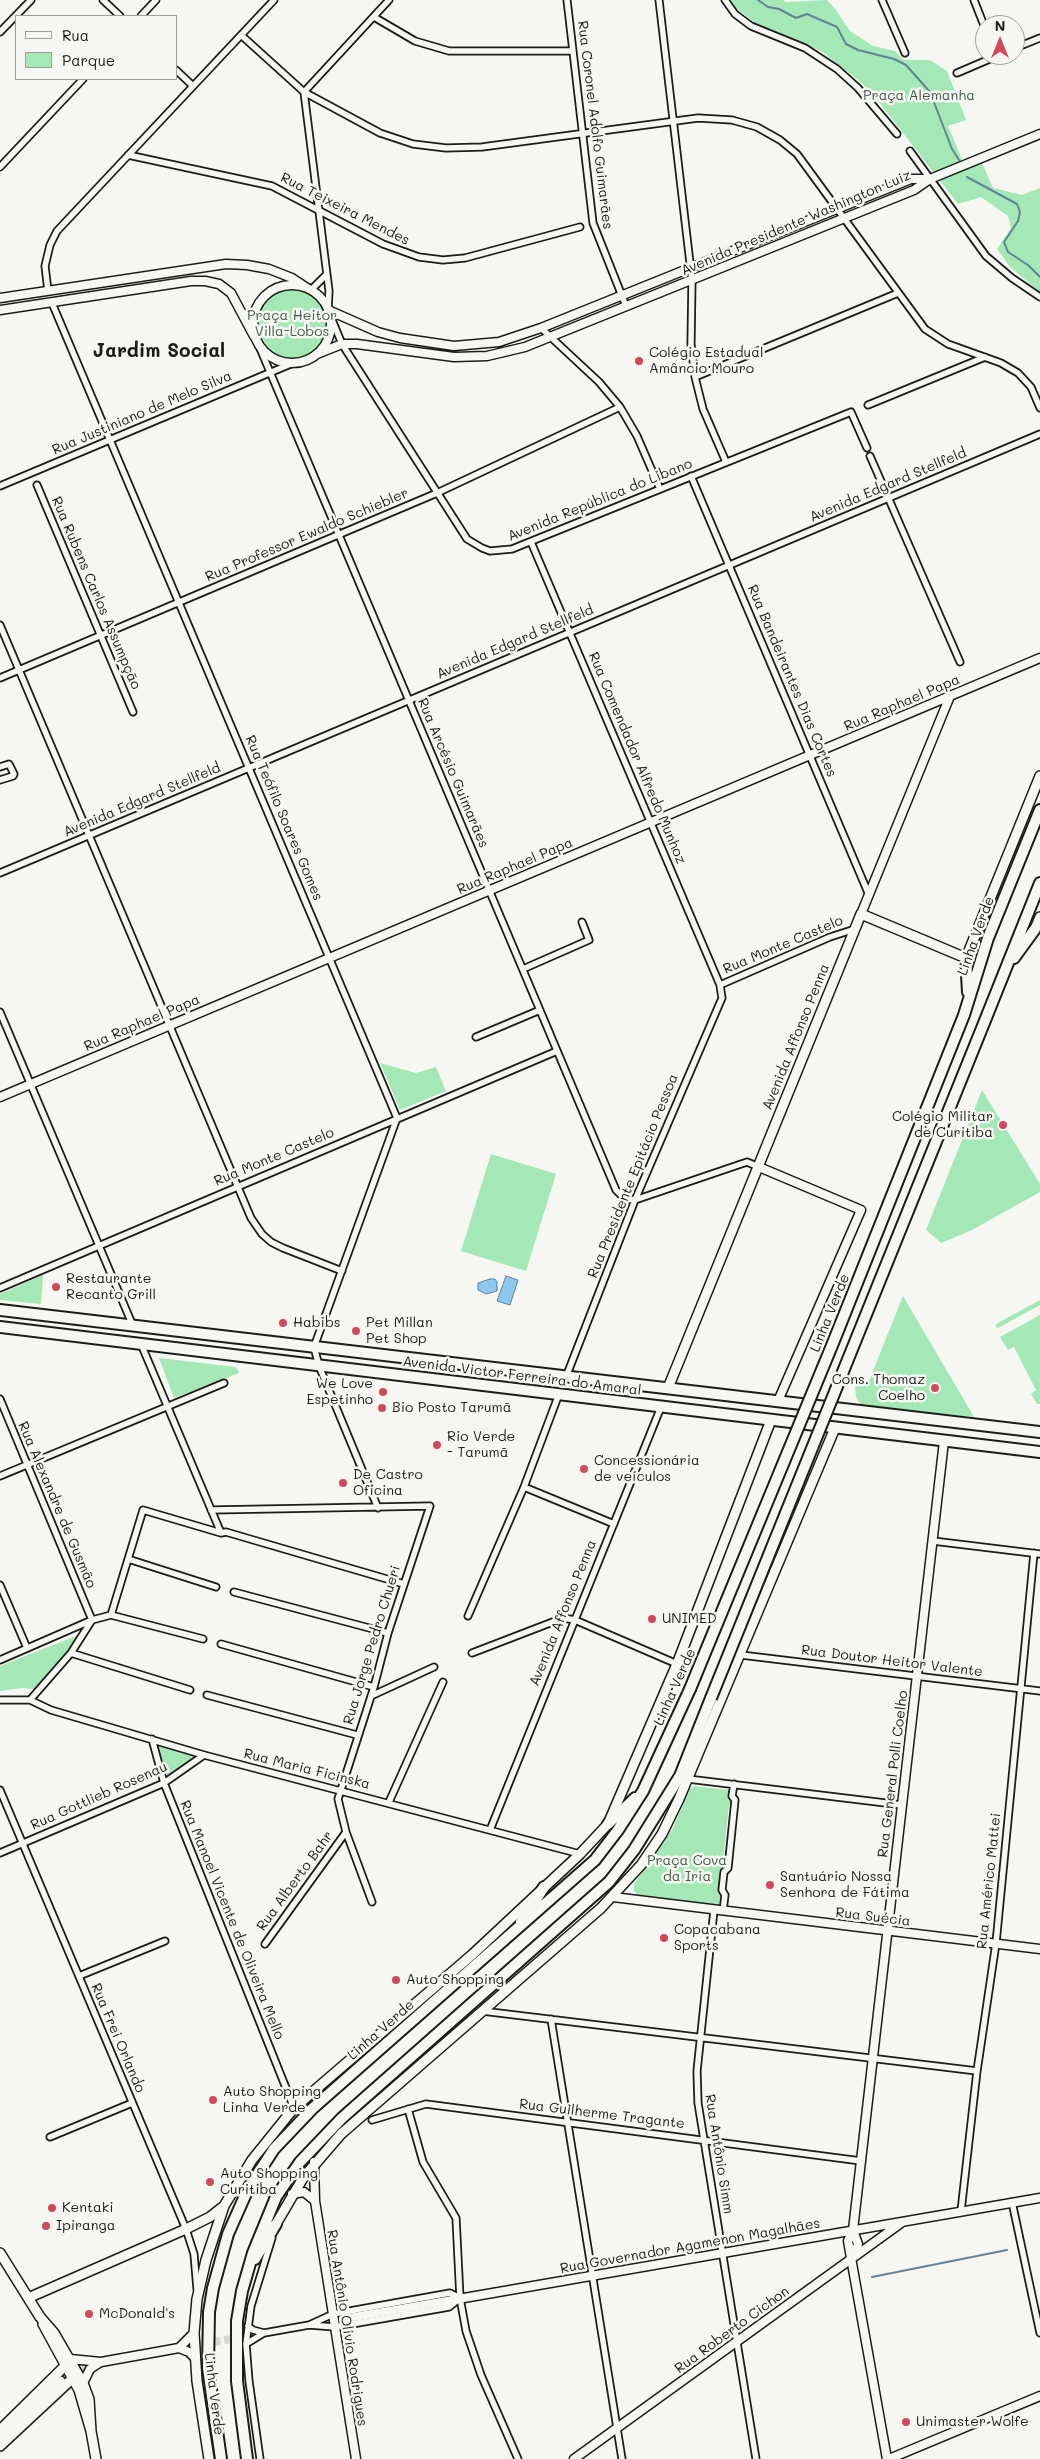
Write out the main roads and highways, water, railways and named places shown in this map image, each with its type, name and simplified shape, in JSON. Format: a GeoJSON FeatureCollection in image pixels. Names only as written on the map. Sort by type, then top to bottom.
{"type":"FeatureCollection","features":[{"type":"Feature","properties":{"kind":"highway","name":"Linha Verde"},"geometry":{"type":"LineString","coordinates":[[221,2459],[208,2368],[209,2319],[220,2261],[228,2234],[248,2188],[274,2149],[313,2108],[595,1860],[618,1830],[643,1791],[690,1689],[834,1343],[964,1015],[988,938],[1040,810]]}},
{"type":"Feature","properties":{"kind":"highway","name":"Linha Verde"},"geometry":{"type":"LineString","coordinates":[[247,2459],[238,2401],[236,2349],[239,2305],[259,2234],[276,2198],[312,2147],[342,2118],[595,1896],[634,1850],[680,1776],[1040,883]]}},
{"type":"Feature","properties":{"kind":"highway"},"geometry":{"type":"LineString","coordinates":[[1005,970],[1035,928]]}},
{"type":"Feature","properties":{"kind":"highway"},"geometry":{"type":"LineString","coordinates":[[966,958],[969,998]]}},
{"type":"Feature","properties":{"kind":"highway","name":"Avenida Victor Ferreira do Amaral"},"geometry":{"type":"LineString","coordinates":[[0,1310],[1040,1432]]}},
{"type":"Feature","properties":{"kind":"highway","name":"Avenida Victor Ferreira do Amaral"},"geometry":{"type":"LineString","coordinates":[[0,1327],[1040,1452]]}},
{"type":"Feature","properties":{"kind":"highway"},"geometry":{"type":"LineString","coordinates":[[608,1824],[643,1791]]}},
{"type":"Feature","properties":{"kind":"highway"},"geometry":{"type":"LineString","coordinates":[[514,1933],[544,1887]]}},
{"type":"Feature","properties":{"kind":"highway"},"geometry":{"type":"LineString","coordinates":[[246,2275],[276,2224]]}},
{"type":"Feature","properties":{"kind":"main road","name":"Linha Verde"},"geometry":{"type":"LineString","coordinates":[[966,958],[1040,776]]}},
{"type":"Feature","properties":{"kind":"main road","name":"Avenida Affonso Penna"},"geometry":{"type":"LineString","coordinates":[[668,1388],[861,914],[966,958]]}},
{"type":"Feature","properties":{"kind":"main road"},"geometry":{"type":"LineString","coordinates":[[1035,928],[1040,917]]}},
{"type":"Feature","properties":{"kind":"main road","name":"Linha Verde"},"geometry":{"type":"LineString","coordinates":[[209,2459],[195,2358],[194,2333],[197,2299],[211,2241],[224,2206],[252,2160],[294,2108],[409,2011],[580,1854],[608,1824],[677,1664],[771,1420]]}},
{"type":"Feature","properties":{"kind":"main road"},"geometry":{"type":"LineString","coordinates":[[276,2224],[292,2194],[314,2162],[360,2117],[613,1897],[636,1873],[652,1850],[688,1779],[835,1428]]}},
{"type":"Feature","properties":{"kind":"main road"},"geometry":{"type":"LineString","coordinates":[[28,2298],[186,2229],[207,2219],[224,2206]]}},
{"type":"Feature","properties":{"kind":"main road"},"geometry":{"type":"LineString","coordinates":[[0,2253],[40,2317],[48,2337],[83,2383],[89,2399],[91,2431],[96,2459]]}},
{"type":"Feature","properties":{"kind":"main road"},"geometry":{"type":"LineString","coordinates":[[68,2362],[91,2431]]}},
{"type":"Feature","properties":{"kind":"main road"},"geometry":{"type":"LineString","coordinates":[[0,2430],[68,2362]]}},
{"type":"Feature","properties":{"kind":"main road"},"geometry":{"type":"LineString","coordinates":[[0,2446],[73,2378]]}},
{"type":"Feature","properties":{"kind":"water"},"geometry":{"type":"Polygon","coordinates":[[[506,1276],[518,1280],[510,1305],[497,1301],[506,1276]]]}},
{"type":"Feature","properties":{"kind":"water"},"geometry":{"type":"Polygon","coordinates":[[[495,1279],[497,1282],[497,1291],[486,1294],[478,1290],[478,1283],[495,1279]]]}},
{"type":"Feature","properties":{"kind":"waterway"},"geometry":{"type":"LineString","coordinates":[[758,0],[768,7],[779,9],[796,18],[807,14],[837,27],[846,44],[858,50],[894,59],[906,65],[930,92],[952,149],[959,160]]}},
{"type":"Feature","properties":{"kind":"waterway"},"geometry":{"type":"LineString","coordinates":[[967,177],[1017,204],[1020,212],[1018,221],[1004,242],[1008,252],[1028,265],[1040,277]]}},
{"type":"Feature","properties":{"kind":"waterway"},"geometry":{"type":"LineString","coordinates":[[872,2277],[1007,2250]]}},
{"type":"Feature","properties":{"kind":"tunnel"},"geometry":{"type":"LineString","coordinates":[[312,2324],[340,2319]]}},
{"type":"Feature","properties":{"kind":"tunnel"},"geometry":{"type":"LineString","coordinates":[[177,2349],[264,2333]]}},
{"type":"Feature","properties":{"kind":"tunnel"},"geometry":{"type":"LineString","coordinates":[[61,2381],[79,2369],[97,2364]]}},
{"type":"Feature","properties":{"kind":"place","name":"Colégio Estadual Amâncio Mouro"},"geometry":{"type":"Point","coordinates":[639,361]}},
{"type":"Feature","properties":{"kind":"place","name":"Colégio Militar de Curitiba"},"geometry":{"type":"Point","coordinates":[1003,1125]}},
{"type":"Feature","properties":{"kind":"place","name":"Restaurante Recanto Grill"},"geometry":{"type":"Point","coordinates":[56,1287]}},
{"type":"Feature","properties":{"kind":"place","name":"Habibs"},"geometry":{"type":"Point","coordinates":[283,1323]}},
{"type":"Feature","properties":{"kind":"place","name":"Pet Millan Pet Shop"},"geometry":{"type":"Point","coordinates":[356,1331]}},
{"type":"Feature","properties":{"kind":"place","name":"Cons. Thomaz Coelho"},"geometry":{"type":"Point","coordinates":[935,1388]}},
{"type":"Feature","properties":{"kind":"place","name":"We Love Espetinho"},"geometry":{"type":"Point","coordinates":[383,1392]}},
{"type":"Feature","properties":{"kind":"place","name":"Bio Posto Tarumã"},"geometry":{"type":"Point","coordinates":[382,1408]}},
{"type":"Feature","properties":{"kind":"place","name":"Rio Verde - Tarumã"},"geometry":{"type":"Point","coordinates":[437,1445]}},
{"type":"Feature","properties":{"kind":"place","name":"Concessionária de veículos"},"geometry":{"type":"Point","coordinates":[584,1469]}},
{"type":"Feature","properties":{"kind":"place","name":"De Castro Oficina"},"geometry":{"type":"Point","coordinates":[343,1483]}},
{"type":"Feature","properties":{"kind":"place","name":"UNIMED"},"geometry":{"type":"Point","coordinates":[652,1619]}},
{"type":"Feature","properties":{"kind":"place","name":"Santuário Nossa Senhora de Fátima"},"geometry":{"type":"Point","coordinates":[770,1885]}},
{"type":"Feature","properties":{"kind":"place","name":"Copacabana Sports"},"geometry":{"type":"Point","coordinates":[664,1938]}},
{"type":"Feature","properties":{"kind":"place","name":"Auto Shopping"},"geometry":{"type":"Point","coordinates":[396,1980]}},
{"type":"Feature","properties":{"kind":"place","name":"Auto Shopping Linha Verde"},"geometry":{"type":"Point","coordinates":[213,2100]}},
{"type":"Feature","properties":{"kind":"place","name":"Auto Shopping Curitiba"},"geometry":{"type":"Point","coordinates":[210,2182]}},
{"type":"Feature","properties":{"kind":"place","name":"Kentaki"},"geometry":{"type":"Point","coordinates":[52,2208]}},
{"type":"Feature","properties":{"kind":"place","name":"Ipiranga"},"geometry":{"type":"Point","coordinates":[46,2226]}},
{"type":"Feature","properties":{"kind":"place","name":"McDonald's"},"geometry":{"type":"Point","coordinates":[89,2314]}},
{"type":"Feature","properties":{"kind":"place","name":"Unimaster Wolfe"},"geometry":{"type":"Point","coordinates":[906,2422]}},
{"type":"Feature","properties":{"kind":"district","name":"Jardim Social"},"geometry":{"type":"Point","coordinates":[159,351]}},
{"type":"Feature","properties":{"kind":"park label","name":"Praça Alemanha"},"geometry":{"type":"Point","coordinates":[919,96]}},
{"type":"Feature","properties":{"kind":"park label","name":"Praça Heitor Villa-Lobos"},"geometry":{"type":"Point","coordinates":[292,324]}},
{"type":"Feature","properties":{"kind":"park label","name":"Praça Cova da Iria"},"geometry":{"type":"Point","coordinates":[687,1869]}}]}
